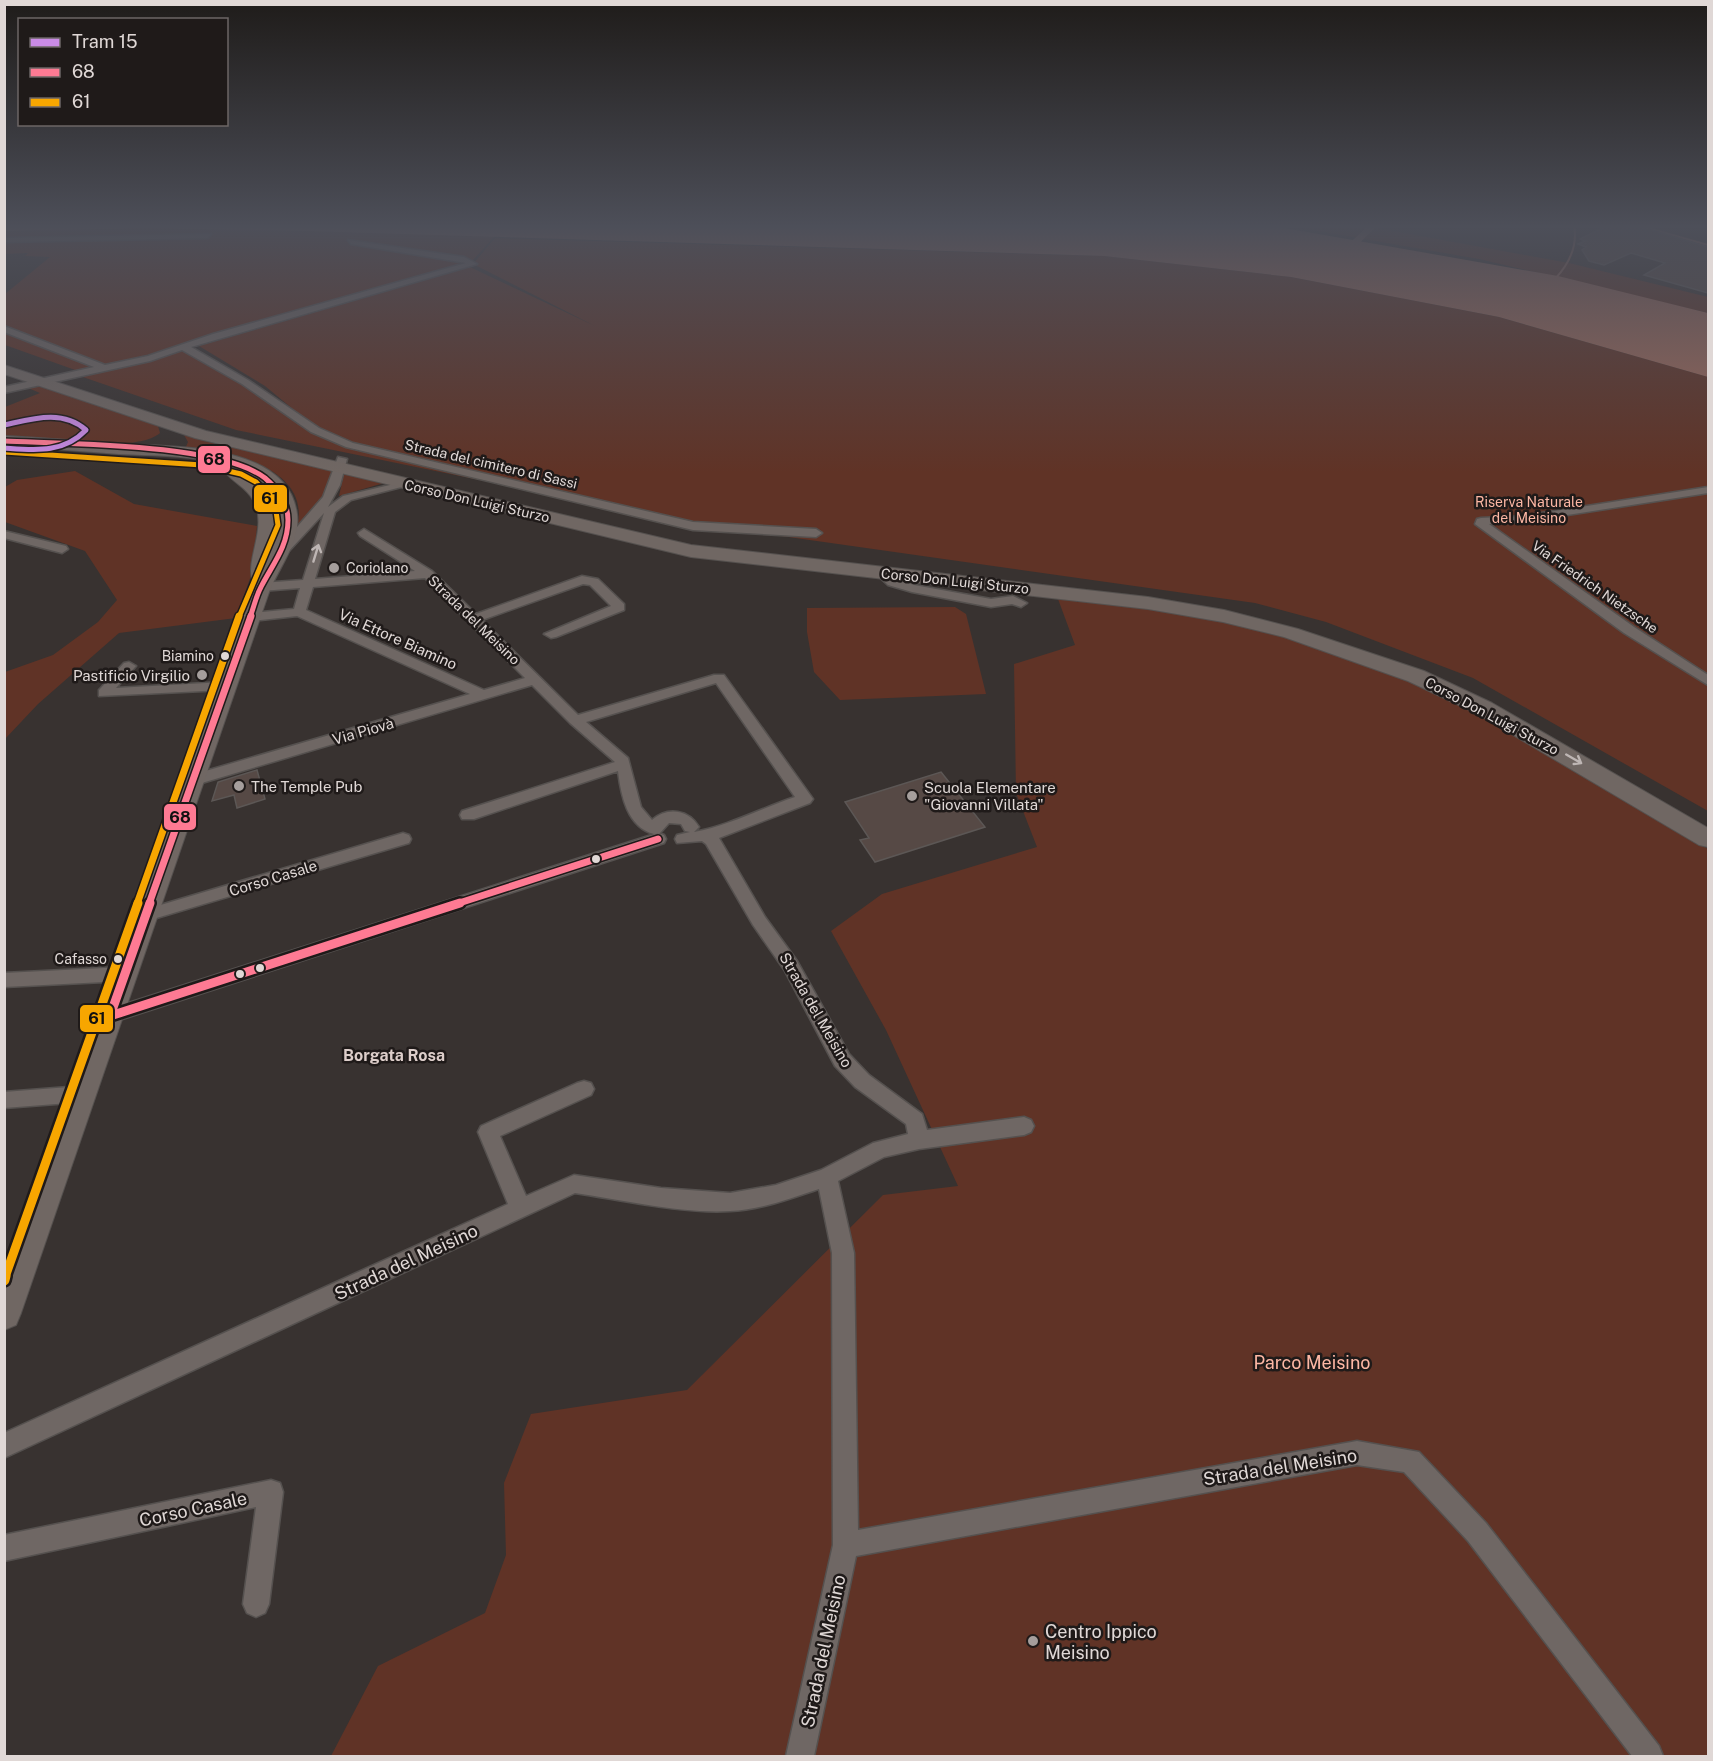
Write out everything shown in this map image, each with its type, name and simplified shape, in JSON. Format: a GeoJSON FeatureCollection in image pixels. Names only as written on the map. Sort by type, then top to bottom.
{"type":"FeatureCollection","features":[{"type":"Feature","properties":{"kind":"main road","name":"Corso Don Luigi Sturzo"},"geometry":{"type":"LineString","coordinates":[[4,357],[181,418],[407,484],[691,551],[1148,603],[1224,616],[1291,633],[1416,676],[1484,708],[1708,839]]}},
{"type":"Feature","properties":{"kind":"main road","name":"Corso Don Luigi Sturzo"},"geometry":{"type":"LineString","coordinates":[[4,369],[165,424],[697,540],[1151,590],[1297,620],[1424,666],[1492,696],[1708,819]]}},
{"type":"Feature","properties":{"kind":"main road"},"geometry":{"type":"LineString","coordinates":[[123,449],[157,439],[164,432],[165,424]]}},
{"type":"Feature","properties":{"kind":"main road"},"geometry":{"type":"LineString","coordinates":[[165,424],[175,438],[181,455]]}},
{"type":"Feature","properties":{"kind":"main road"},"geometry":{"type":"LineString","coordinates":[[4,441],[123,449],[237,462],[271,480],[287,509],[288,529],[284,549],[261,587],[224,686],[82,1094],[14,1259],[4,1313]]}},
{"type":"Feature","properties":{"kind":"main road"},"geometry":{"type":"LineString","coordinates":[[4,447],[181,455],[235,473],[258,491],[265,502],[268,513],[261,587]]}},
{"type":"Feature","properties":{"kind":"street"},"geometry":{"type":"LineString","coordinates":[[4,390],[185,348],[226,333],[318,307]]}},
{"type":"Feature","properties":{"kind":"street"},"geometry":{"type":"LineString","coordinates":[[4,329],[104,368]]}},
{"type":"Feature","properties":{"kind":"street","name":"Strada del cimitero di Sassi"},"geometry":{"type":"LineString","coordinates":[[185,348],[245,382],[315,430],[350,445],[693,526],[816,533]]}},
{"type":"Feature","properties":{"kind":"street"},"geometry":{"type":"LineString","coordinates":[[251,617],[299,612],[322,516],[342,464]]}},
{"type":"Feature","properties":{"kind":"street"},"geometry":{"type":"LineString","coordinates":[[284,549],[334,506],[347,498],[407,484]]}},
{"type":"Feature","properties":{"kind":"street","name":"Via Friedrich Nietzsche"},"geometry":{"type":"LineString","coordinates":[[1708,490],[1523,519],[1490,518],[1481,521],[1481,524],[1629,630],[1708,681]]}},
{"type":"Feature","properties":{"kind":"street","name":"Strada del Meisino"},"geometry":{"type":"LineString","coordinates":[[364,533],[428,574],[575,720],[624,764]]}},
{"type":"Feature","properties":{"kind":"street"},"geometry":{"type":"LineString","coordinates":[[4,534],[62,549]]}},
{"type":"Feature","properties":{"kind":"street"},"geometry":{"type":"LineString","coordinates":[[880,573],[892,582],[912,588],[947,593],[978,607],[1013,600],[1021,603]]}},
{"type":"Feature","properties":{"kind":"street"},"geometry":{"type":"LineString","coordinates":[[261,587],[306,586],[428,574]]}},
{"type":"Feature","properties":{"kind":"street"},"geometry":{"type":"LineString","coordinates":[[474,619],[582,580],[594,582],[619,607],[551,634]]}},
{"type":"Feature","properties":{"kind":"street","name":"Via Ettore Biamino"},"geometry":{"type":"LineString","coordinates":[[299,612],[483,695]]}},
{"type":"Feature","properties":{"kind":"street"},"geometry":{"type":"LineString","coordinates":[[129,666],[104,693],[224,686]]}},
{"type":"Feature","properties":{"kind":"street"},"geometry":{"type":"LineString","coordinates":[[468,815],[624,764],[624,780],[636,814],[658,829],[671,843],[693,834],[718,834],[732,825],[805,799],[719,678],[575,720]]}},
{"type":"Feature","properties":{"kind":"street","name":"Via Piovà"},"geometry":{"type":"LineString","coordinates":[[190,782],[535,680]]}},
{"type":"Feature","properties":{"kind":"street"},"geometry":{"type":"LineString","coordinates":[[110,1016],[658,829],[682,818],[693,834]]}},
{"type":"Feature","properties":{"kind":"street","name":"Strada del Meisino"},"geometry":{"type":"LineString","coordinates":[[693,834],[712,840],[759,921],[791,966],[842,1060],[862,1081],[915,1120],[919,1140]]}},
{"type":"Feature","properties":{"kind":"street","name":"Corso Casale"},"geometry":{"type":"LineString","coordinates":[[143,916],[403,839]]}},
{"type":"Feature","properties":{"kind":"street"},"geometry":{"type":"LineString","coordinates":[[4,980],[124,974]]}},
{"type":"Feature","properties":{"kind":"street"},"geometry":{"type":"LineString","coordinates":[[521,1209],[488,1132],[584,1089]]}},
{"type":"Feature","properties":{"kind":"street"},"geometry":{"type":"LineString","coordinates":[[4,1100],[82,1094]]}},
{"type":"Feature","properties":{"kind":"street","name":"Strada del Meisino"},"geometry":{"type":"LineString","coordinates":[[4,1446],[574,1184],[661,1197],[730,1202],[776,1194],[827,1177],[880,1149],[919,1140],[1024,1126]]}},
{"type":"Feature","properties":{"kind":"street","name":"Strada del Meisino"},"geometry":{"type":"LineString","coordinates":[[800,1756],[846,1545],[843,1253],[827,1177]]}},
{"type":"Feature","properties":{"kind":"street","name":"Strada del Meisino"},"geometry":{"type":"LineString","coordinates":[[846,1545],[1301,1462],[1358,1454],[1410,1461],[1477,1532],[1649,1756]]}},
{"type":"Feature","properties":{"kind":"street","name":"Corso Casale"},"geometry":{"type":"LineString","coordinates":[[4,1548],[271,1492],[256,1604]]}},
{"type":"Feature","properties":{"kind":"green space"},"geometry":{"type":"Polygon","coordinates":[[[5,307],[311,307],[151,354],[78,371],[5,345],[5,307]]]}},
{"type":"Feature","properties":{"kind":"green space","name":"Riserva Naturale del Meisino"},"geometry":{"type":"Polygon","coordinates":[[[332,307],[555,307],[595,326],[558,307],[1448,307],[1499,317],[1708,377],[1708,811],[1473,678],[1326,622],[1255,603],[690,523],[236,430],[80,376],[185,350],[242,382],[317,429],[265,386],[199,346],[332,307]]]}},
{"type":"Feature","properties":{"kind":"green space"},"geometry":{"type":"Polygon","coordinates":[[[1683,307],[1708,307],[1708,313],[1683,307]]]}},
{"type":"Feature","properties":{"kind":"green space"},"geometry":{"type":"Polygon","coordinates":[[[38,385],[158,426],[160,433],[131,443],[109,444],[5,436],[5,407],[40,393],[26,387],[38,385]]]}},
{"type":"Feature","properties":{"kind":"green space"},"geometry":{"type":"Polygon","coordinates":[[[184,435],[332,471],[323,496],[303,522],[298,523],[298,504],[290,488],[277,475],[261,465],[241,458],[185,449],[188,442],[184,435]]]}},
{"type":"Feature","properties":{"kind":"green space"},"geometry":{"type":"Polygon","coordinates":[[[75,471],[134,504],[257,526],[253,570],[236,618],[119,633],[38,704],[5,739],[5,672],[53,655],[98,622],[117,600],[85,551],[5,522],[5,487],[17,480],[75,471]]]}},
{"type":"Feature","properties":{"kind":"green space"},"geometry":{"type":"Polygon","coordinates":[[[344,474],[384,483],[339,496],[344,474]]]}},
{"type":"Feature","properties":{"kind":"green space","name":"Parco Meisino"},"geometry":{"type":"Polygon","coordinates":[[[1058,599],[1120,603],[1246,625],[1371,664],[1485,714],[1708,849],[1708,1756],[331,1756],[378,1666],[485,1613],[506,1555],[504,1483],[531,1414],[687,1390],[883,1195],[958,1186],[886,1030],[831,931],[882,894],[1037,847],[1016,793],[1014,664],[1075,645],[1058,599]]]}},
{"type":"Feature","properties":{"kind":"green space"},"geometry":{"type":"Polygon","coordinates":[[[955,607],[966,614],[986,694],[840,700],[814,672],[807,632],[807,608],[955,607]]]}},
{"type":"Feature","properties":{"kind":"shaded area"},"geometry":{"type":"Polygon","coordinates":[[[1448,307],[1684,307],[1708,313],[1708,377],[1499,317],[1448,307]]]}},
{"type":"Feature","properties":{"kind":"building","name":"The Temple Pub"},"geometry":{"type":"Polygon","coordinates":[[[257,770],[265,799],[237,808],[234,795],[212,801],[218,782],[257,770]]]}},
{"type":"Feature","properties":{"kind":"building"},"geometry":{"type":"Polygon","coordinates":[[[941,772],[985,827],[875,862],[860,840],[869,838],[845,802],[941,772]]]}},
{"type":"Feature","properties":{"kind":"tram line","name":"15"},"geometry":{"type":"LineString","coordinates":[[4,425],[36,418],[59,417],[78,423],[86,430],[78,438],[59,448],[49,450],[4,448]]}},
{"type":"Feature","properties":{"kind":"transit line","name":"68"},"geometry":{"type":"LineString","coordinates":[[4,441],[110,446],[196,455],[234,464],[263,477],[281,494],[286,506],[288,531],[284,543],[261,587],[110,1016]]}},
{"type":"Feature","properties":{"kind":"transit line","name":"61"},"geometry":{"type":"LineString","coordinates":[[4,452],[202,465],[241,474],[256,482],[275,504],[278,525],[271,546],[248,591],[4,1280]]}},
{"type":"Feature","properties":{"kind":"transit line","name":"68"},"geometry":{"type":"LineString","coordinates":[[110,1016],[658,839]]}},
{"type":"Feature","properties":{"kind":"place","name":"Coriolano"},"geometry":{"type":"Point","coordinates":[334,568]}},
{"type":"Feature","properties":{"kind":"place","name":"Biamino"},"geometry":{"type":"Point","coordinates":[225,656]}},
{"type":"Feature","properties":{"kind":"place","name":"Pastificio Virgilio"},"geometry":{"type":"Point","coordinates":[202,675]}},
{"type":"Feature","properties":{"kind":"place","name":"The Temple Pub"},"geometry":{"type":"Point","coordinates":[239,786]}},
{"type":"Feature","properties":{"kind":"place","name":"Scuola Elementare \"Giovanni Villata\""},"geometry":{"type":"Point","coordinates":[912,796]}},
{"type":"Feature","properties":{"kind":"place","name":"Cafasso"},"geometry":{"type":"Point","coordinates":[118,959]}},
{"type":"Feature","properties":{"kind":"place","name":"Centro Ippico Meisino"},"geometry":{"type":"Point","coordinates":[1033,1641]}},
{"type":"Feature","properties":{"kind":"district","name":"Borgata Rosa"},"geometry":{"type":"Point","coordinates":[394,1055]}}]}
